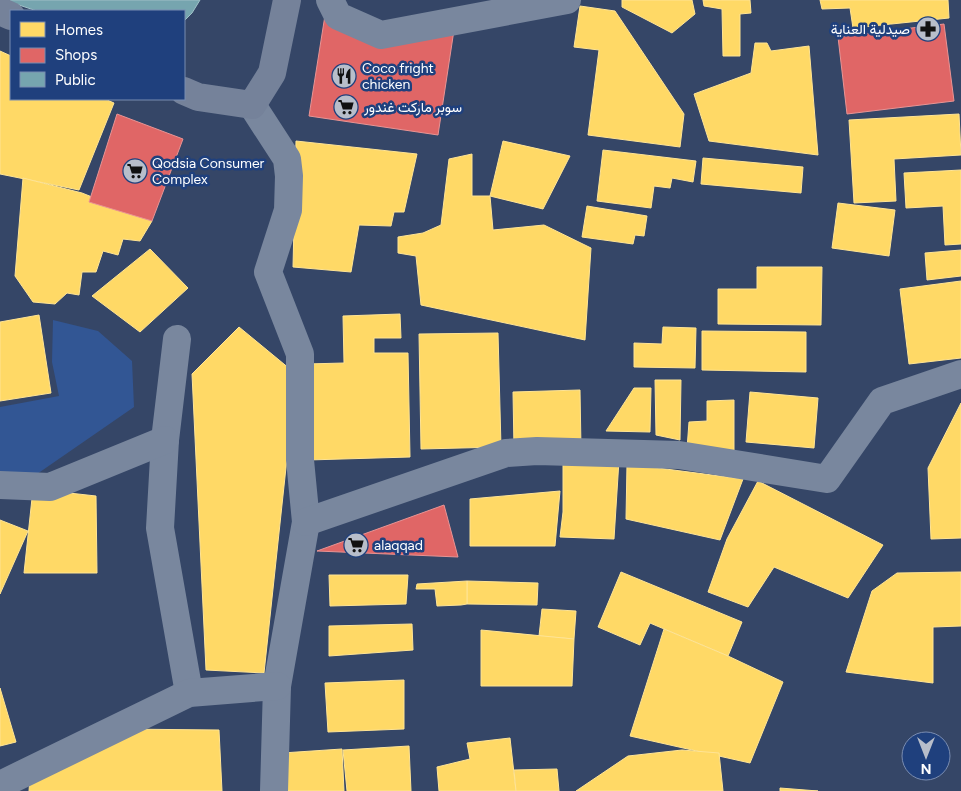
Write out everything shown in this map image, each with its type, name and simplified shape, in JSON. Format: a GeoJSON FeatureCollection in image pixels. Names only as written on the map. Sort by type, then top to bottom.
{"type":"FeatureCollection","features":[{"type":"Feature","properties":{"kind":"main road"},"geometry":{"type":"LineString","coordinates":[[185,91],[198,97],[252,105],[272,73],[287,0]]}},
{"type":"Feature","properties":{"kind":"street"},"geometry":{"type":"LineString","coordinates":[[330,0],[338,16],[381,36],[567,0]]}},
{"type":"Feature","properties":{"kind":"street"},"geometry":{"type":"LineString","coordinates":[[252,105],[287,160],[289,176],[288,210],[268,272],[300,354],[300,460],[306,522],[277,686],[274,791]]}},
{"type":"Feature","properties":{"kind":"street"},"geometry":{"type":"LineString","coordinates":[[177,339],[166,440],[160,528],[189,693]]}},
{"type":"Feature","properties":{"kind":"street"},"geometry":{"type":"LineString","coordinates":[[306,522],[506,453],[537,451],[679,455],[827,479],[882,401],[961,374]]}},
{"type":"Feature","properties":{"kind":"street"},"geometry":{"type":"LineString","coordinates":[[0,485],[50,486],[166,440]]}},
{"type":"Feature","properties":{"kind":"street"},"geometry":{"type":"LineString","coordinates":[[0,785],[189,693],[277,686]]}},
{"type":"Feature","properties":{"kind":"shaded area"},"geometry":{"type":"Polygon","coordinates":[[[53,320],[98,331],[132,361],[134,407],[24,483],[0,480],[0,407],[59,396],[52,362],[53,320]]]}},
{"type":"Feature","properties":{"kind":"building: Homes"},"geometry":{"type":"Polygon","coordinates":[[[622,0],[692,0],[695,14],[672,33],[622,7],[622,0]]]}},
{"type":"Feature","properties":{"kind":"building: Homes"},"geometry":{"type":"Polygon","coordinates":[[[703,0],[750,0],[751,13],[740,14],[740,56],[723,56],[722,9],[704,6],[703,0]]]}},
{"type":"Feature","properties":{"kind":"building: Homes"},"geometry":{"type":"Polygon","coordinates":[[[820,0],[948,0],[949,18],[853,28],[850,8],[822,9],[820,0]]]}},
{"type":"Feature","properties":{"kind":"building: Homes"},"geometry":{"type":"Polygon","coordinates":[[[580,6],[615,11],[684,114],[680,147],[588,135],[599,50],[574,47],[580,6]]]}},
{"type":"Feature","properties":{"kind":"building: Homes"},"geometry":{"type":"Polygon","coordinates":[[[755,43],[767,43],[771,51],[809,46],[818,155],[709,141],[694,94],[751,73],[755,43]]]}},
{"type":"Feature","properties":{"kind":"building: Homes"},"geometry":{"type":"Polygon","coordinates":[[[0,51],[10,56],[10,100],[107,100],[114,103],[79,190],[0,174],[0,51]]]}},
{"type":"Feature","properties":{"kind":"building: Homes"},"geometry":{"type":"Polygon","coordinates":[[[959,114],[961,155],[894,159],[896,201],[854,203],[849,120],[959,114]]]}},
{"type":"Feature","properties":{"kind":"building: Homes"},"geometry":{"type":"Polygon","coordinates":[[[296,141],[417,154],[404,212],[394,212],[391,226],[359,225],[351,272],[293,267],[296,141]]]}},
{"type":"Feature","properties":{"kind":"building: Homes"},"geometry":{"type":"Polygon","coordinates":[[[503,141],[570,156],[543,209],[490,196],[503,141]]]}},
{"type":"Feature","properties":{"kind":"building: Homes"},"geometry":{"type":"Polygon","coordinates":[[[603,150],[696,161],[693,182],[672,178],[670,188],[654,186],[651,208],[597,201],[603,150]]]}},
{"type":"Feature","properties":{"kind":"building: Homes"},"geometry":{"type":"Polygon","coordinates":[[[472,154],[472,196],[490,196],[493,230],[544,225],[591,248],[585,340],[421,305],[416,256],[398,253],[398,237],[423,233],[441,225],[449,159],[472,154]]]}},
{"type":"Feature","properties":{"kind":"building: Homes"},"geometry":{"type":"Polygon","coordinates":[[[703,158],[803,167],[801,193],[701,184],[703,158]]]}},
{"type":"Feature","properties":{"kind":"building: Homes"},"geometry":{"type":"Polygon","coordinates":[[[961,170],[961,244],[945,245],[943,206],[906,208],[904,173],[961,170]]]}},
{"type":"Feature","properties":{"kind":"building: Homes"},"geometry":{"type":"Polygon","coordinates":[[[23,178],[82,193],[152,221],[140,241],[123,239],[118,255],[103,251],[96,272],[82,272],[79,295],[67,293],[55,304],[33,302],[15,276],[23,178]]]}},
{"type":"Feature","properties":{"kind":"building: Homes"},"geometry":{"type":"Polygon","coordinates":[[[838,203],[895,210],[889,256],[832,248],[838,203]]]}},
{"type":"Feature","properties":{"kind":"building: Homes"},"geometry":{"type":"Polygon","coordinates":[[[587,206],[647,216],[644,236],[635,235],[633,244],[582,237],[587,206]]]}},
{"type":"Feature","properties":{"kind":"building: Homes"},"geometry":{"type":"Polygon","coordinates":[[[150,249],[188,288],[140,332],[92,296],[150,249]]]}},
{"type":"Feature","properties":{"kind":"building: Homes"},"geometry":{"type":"Polygon","coordinates":[[[961,250],[961,276],[927,280],[925,253],[961,250]]]}},
{"type":"Feature","properties":{"kind":"building: Homes"},"geometry":{"type":"Polygon","coordinates":[[[757,267],[822,267],[821,325],[718,324],[718,289],[757,289],[757,267]]]}},
{"type":"Feature","properties":{"kind":"building: Homes"},"geometry":{"type":"Polygon","coordinates":[[[961,281],[961,358],[909,364],[900,289],[961,281]]]}},
{"type":"Feature","properties":{"kind":"building: Homes"},"geometry":{"type":"Polygon","coordinates":[[[400,314],[401,338],[374,338],[374,353],[408,353],[410,457],[308,460],[306,364],[344,363],[343,316],[400,314]]]}},
{"type":"Feature","properties":{"kind":"building: Homes"},"geometry":{"type":"Polygon","coordinates":[[[39,315],[51,393],[0,401],[0,322],[39,315]]]}},
{"type":"Feature","properties":{"kind":"building: Homes"},"geometry":{"type":"Polygon","coordinates":[[[239,327],[296,374],[264,673],[206,670],[192,374],[239,327]]]}},
{"type":"Feature","properties":{"kind":"building: Homes"},"geometry":{"type":"Polygon","coordinates":[[[663,327],[696,328],[695,368],[634,367],[634,343],[662,344],[663,327]]]}},
{"type":"Feature","properties":{"kind":"building: Homes"},"geometry":{"type":"Polygon","coordinates":[[[702,331],[806,332],[806,372],[702,370],[702,331]]]}},
{"type":"Feature","properties":{"kind":"building: Homes"},"geometry":{"type":"Polygon","coordinates":[[[498,333],[501,447],[421,449],[419,334],[498,333]]]}},
{"type":"Feature","properties":{"kind":"building: Homes"},"geometry":{"type":"Polygon","coordinates":[[[655,380],[681,380],[680,440],[656,435],[655,380]]]}},
{"type":"Feature","properties":{"kind":"building: Homes"},"geometry":{"type":"Polygon","coordinates":[[[634,388],[651,388],[650,432],[606,431],[634,388]]]}},
{"type":"Feature","properties":{"kind":"building: Homes"},"geometry":{"type":"Polygon","coordinates":[[[580,390],[581,448],[514,449],[513,392],[580,390]]]}},
{"type":"Feature","properties":{"kind":"building: Homes"},"geometry":{"type":"Polygon","coordinates":[[[750,392],[818,398],[814,448],[746,442],[750,392]]]}},
{"type":"Feature","properties":{"kind":"building: Homes"},"geometry":{"type":"Polygon","coordinates":[[[734,400],[734,453],[687,449],[689,422],[707,421],[707,401],[734,400]]]}},
{"type":"Feature","properties":{"kind":"building: Homes"},"geometry":{"type":"Polygon","coordinates":[[[961,403],[961,538],[931,539],[928,468],[961,403]]]}},
{"type":"Feature","properties":{"kind":"building: Homes"},"geometry":{"type":"Polygon","coordinates":[[[619,460],[614,539],[560,537],[563,512],[563,462],[619,460]]]}},
{"type":"Feature","properties":{"kind":"building: Homes"},"geometry":{"type":"Polygon","coordinates":[[[627,464],[743,479],[720,540],[626,519],[627,464]]]}},
{"type":"Feature","properties":{"kind":"building: Homes"},"geometry":{"type":"Polygon","coordinates":[[[758,481],[883,545],[848,598],[774,567],[748,607],[708,592],[727,539],[758,481]]]}},
{"type":"Feature","properties":{"kind":"building: Homes"},"geometry":{"type":"Polygon","coordinates":[[[33,489],[96,496],[97,573],[24,573],[33,489]]]}},
{"type":"Feature","properties":{"kind":"building: Homes"},"geometry":{"type":"Polygon","coordinates":[[[560,491],[555,546],[470,546],[470,499],[560,491]]]}},
{"type":"Feature","properties":{"kind":"building: Homes"},"geometry":{"type":"Polygon","coordinates":[[[0,520],[28,531],[0,594],[0,520]]]}},
{"type":"Feature","properties":{"kind":"building: Homes"},"geometry":{"type":"Polygon","coordinates":[[[621,572],[742,622],[728,656],[650,623],[640,645],[598,627],[621,572]]]}},
{"type":"Feature","properties":{"kind":"building: Homes"},"geometry":{"type":"Polygon","coordinates":[[[961,572],[961,626],[933,627],[933,683],[846,672],[872,591],[897,573],[961,572]]]}},
{"type":"Feature","properties":{"kind":"building: Homes"},"geometry":{"type":"Polygon","coordinates":[[[329,575],[408,575],[406,604],[330,606],[329,575]]]}},
{"type":"Feature","properties":{"kind":"building: Homes"},"geometry":{"type":"Polygon","coordinates":[[[467,581],[538,583],[537,605],[467,604],[467,581]]]}},
{"type":"Feature","properties":{"kind":"building: Homes"},"geometry":{"type":"Polygon","coordinates":[[[467,581],[467,604],[461,605],[437,606],[435,589],[416,589],[417,584],[467,581]]]}},
{"type":"Feature","properties":{"kind":"building: Homes"},"geometry":{"type":"Polygon","coordinates":[[[542,609],[576,611],[574,639],[539,636],[542,609]]]}},
{"type":"Feature","properties":{"kind":"building: Homes"},"geometry":{"type":"Polygon","coordinates":[[[412,624],[413,650],[329,656],[329,626],[412,624]]]}},
{"type":"Feature","properties":{"kind":"building: Homes"},"geometry":{"type":"Polygon","coordinates":[[[664,629],[783,682],[750,763],[630,736],[664,629]]]}},
{"type":"Feature","properties":{"kind":"building: Homes"},"geometry":{"type":"Polygon","coordinates":[[[481,630],[574,639],[572,686],[481,686],[481,630]]]}},
{"type":"Feature","properties":{"kind":"building: Homes"},"geometry":{"type":"Polygon","coordinates":[[[404,680],[404,729],[328,732],[325,683],[404,680]]]}},
{"type":"Feature","properties":{"kind":"building: Homes"},"geometry":{"type":"Polygon","coordinates":[[[0,688],[16,742],[0,746],[0,688]]]}},
{"type":"Feature","properties":{"kind":"building: Homes"},"geometry":{"type":"Polygon","coordinates":[[[118,729],[219,730],[222,791],[29,791],[30,777],[118,729]]]}},
{"type":"Feature","properties":{"kind":"building: Homes"},"geometry":{"type":"Polygon","coordinates":[[[510,738],[516,791],[439,791],[437,767],[470,759],[467,743],[510,738]]]}},
{"type":"Feature","properties":{"kind":"building: Homes"},"geometry":{"type":"Polygon","coordinates":[[[409,746],[411,791],[347,791],[343,750],[409,746]]]}},
{"type":"Feature","properties":{"kind":"building: Homes"},"geometry":{"type":"Polygon","coordinates":[[[342,749],[344,791],[281,791],[282,753],[342,749]]]}},
{"type":"Feature","properties":{"kind":"building: Homes"},"geometry":{"type":"Polygon","coordinates":[[[682,750],[719,753],[723,791],[576,791],[628,756],[682,750]]]}},
{"type":"Feature","properties":{"kind":"building: Homes"},"geometry":{"type":"Polygon","coordinates":[[[557,769],[559,791],[516,791],[514,770],[557,769]]]}},
{"type":"Feature","properties":{"kind":"building: Homes"},"geometry":{"type":"Polygon","coordinates":[[[780,788],[818,791],[780,791],[780,788]]]}},
{"type":"Feature","properties":{"kind":"building: Shops"},"geometry":{"type":"Polygon","coordinates":[[[326,9],[372,41],[454,30],[438,135],[309,116],[326,9]]]}},
{"type":"Feature","properties":{"kind":"building: Shops"},"geometry":{"type":"Polygon","coordinates":[[[944,24],[954,101],[847,114],[838,37],[944,24]]]}},
{"type":"Feature","properties":{"kind":"building: Shops","name":"Qodsia Consumer Complex"},"geometry":{"type":"Polygon","coordinates":[[[117,114],[183,139],[152,221],[89,202],[117,114]]]}},
{"type":"Feature","properties":{"kind":"building: Shops"},"geometry":{"type":"Polygon","coordinates":[[[444,505],[458,557],[317,551],[444,505]]]}},
{"type":"Feature","properties":{"kind":"building: Public"},"geometry":{"type":"Polygon","coordinates":[[[10,0],[200,0],[185,20],[185,10],[34,10],[10,2],[10,0]]]}},
{"type":"Feature","properties":{"kind":"place","name":"صيدلية العناية"},"geometry":{"type":"Point","coordinates":[928,29]}},
{"type":"Feature","properties":{"kind":"place","name":"Coco fright chicken"},"geometry":{"type":"Point","coordinates":[344,76]}},
{"type":"Feature","properties":{"kind":"place","name":"سوبر ماركت غندور"},"geometry":{"type":"Point","coordinates":[346,107]}},
{"type":"Feature","properties":{"kind":"place","name":"Qodsia Consumer Complex"},"geometry":{"type":"Point","coordinates":[135,171]}},
{"type":"Feature","properties":{"kind":"place","name":"alaqqad"},"geometry":{"type":"Point","coordinates":[356,545]}}]}
